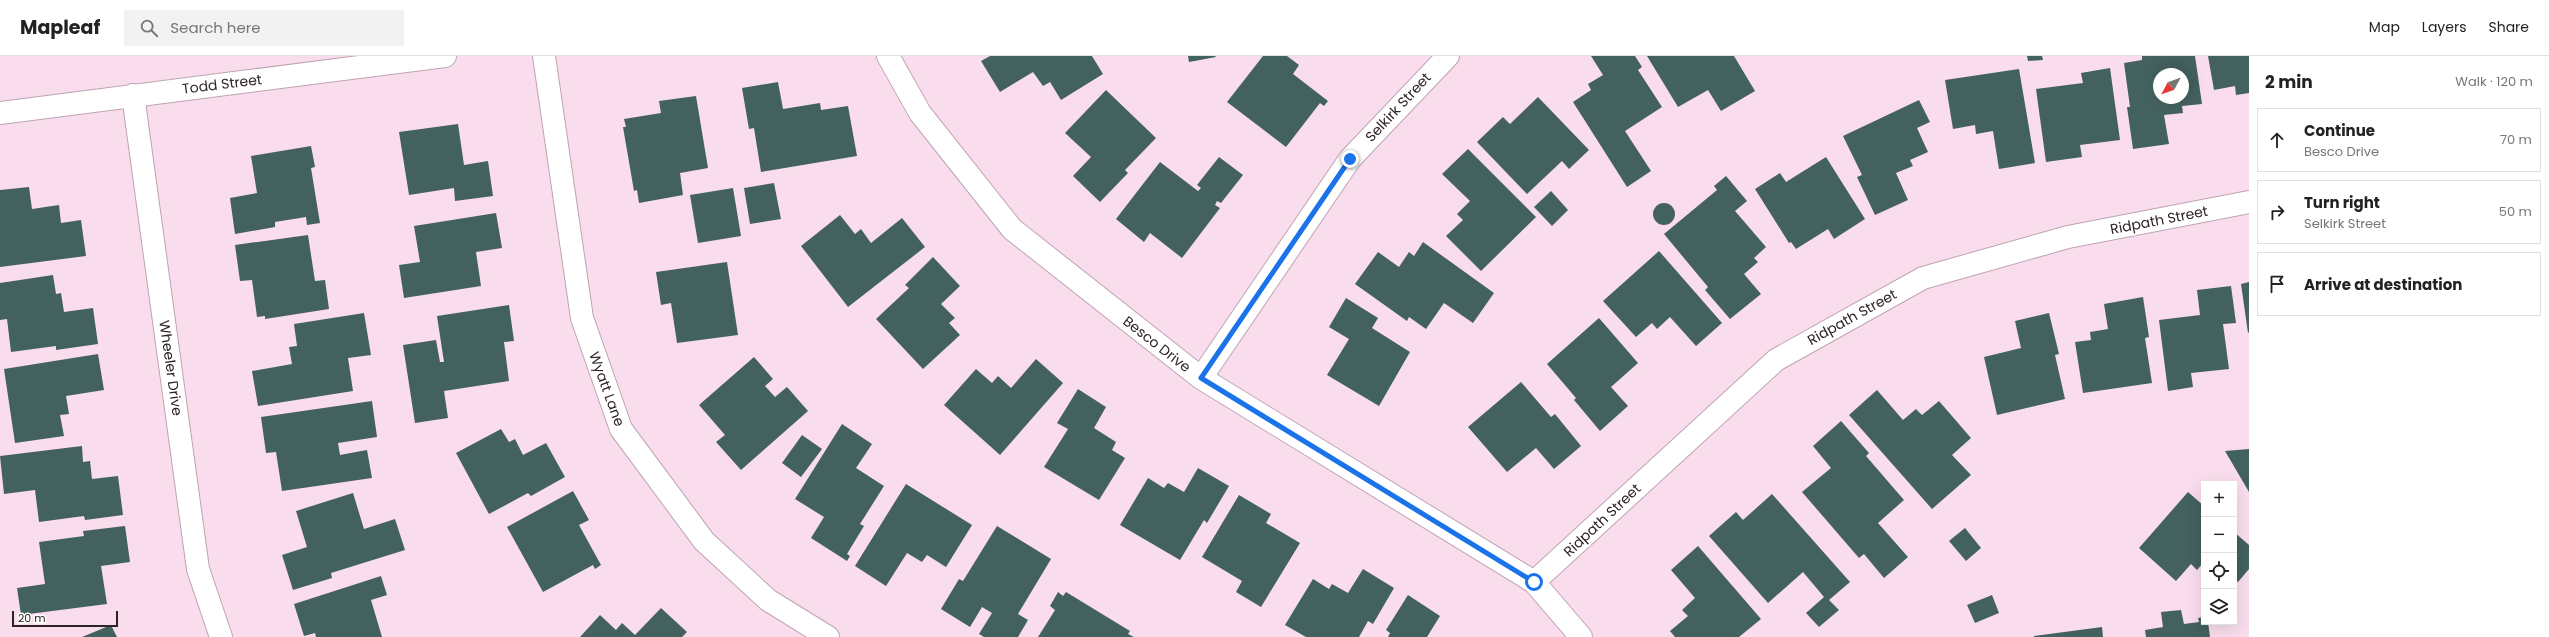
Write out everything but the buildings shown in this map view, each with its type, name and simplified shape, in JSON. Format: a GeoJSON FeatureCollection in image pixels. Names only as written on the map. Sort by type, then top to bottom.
{"type":"FeatureCollection","features":[{"type":"Feature","properties":{"kind":"street","name":"Todd Street"},"geometry":{"type":"LineString","coordinates":[[0,113],[445,56]]}},
{"type":"Feature","properties":{"kind":"street","name":"Wyatt Lane"},"geometry":{"type":"LineString","coordinates":[[544,56],[582,318],[621,429],[704,541],[768,600],[828,637]]}},
{"type":"Feature","properties":{"kind":"street","name":"Besco Drive"},"geometry":{"type":"LineString","coordinates":[[888,56],[920,113],[1012,229],[1201,378],[1534,582],[1581,637]]}},
{"type":"Feature","properties":{"kind":"street","name":"Selkirk Street"},"geometry":{"type":"LineString","coordinates":[[1201,378],[1350,159],[1443,57]]}},
{"type":"Feature","properties":{"kind":"street","name":"Wheeler Drive"},"geometry":{"type":"LineString","coordinates":[[133,95],[198,569],[221,637]]}},
{"type":"Feature","properties":{"kind":"street","name":"Ridpath Street"},"geometry":{"type":"LineString","coordinates":[[1534,582],[1776,360],[1923,278],[2068,237],[2249,202]]}},
{"type":"Feature","properties":{"kind":"route"},"geometry":{"type":"LineString","coordinates":[[1350,159],[1201,378],[1534,582]]}}]}
